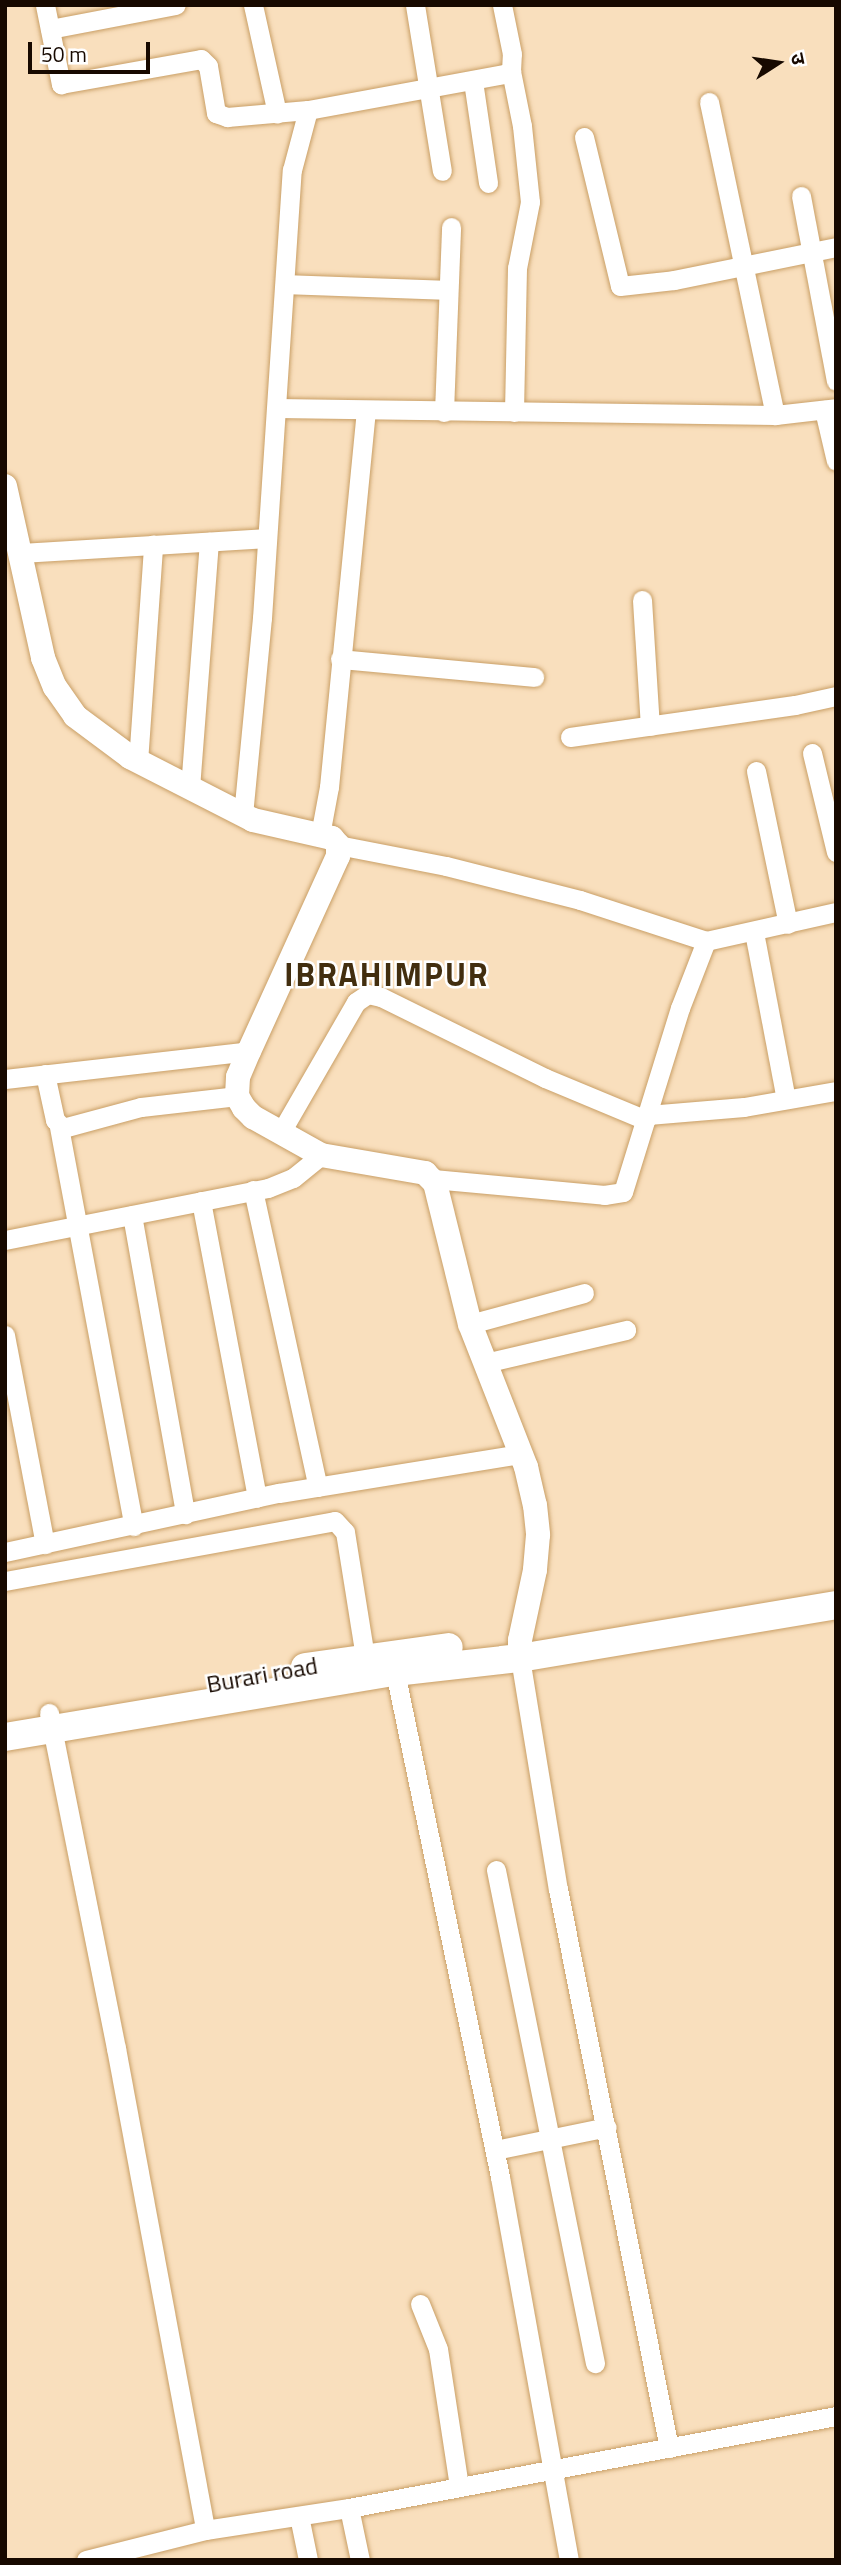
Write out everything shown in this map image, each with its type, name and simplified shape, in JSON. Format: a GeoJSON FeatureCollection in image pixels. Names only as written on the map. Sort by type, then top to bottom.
{"type":"FeatureCollection","features":[{"type":"Feature","properties":{"kind":"main road"},"geometry":{"type":"LineString","coordinates":[[520,1649],[836,1591]]}},
{"type":"Feature","properties":{"kind":"main road"},"geometry":{"type":"LineString","coordinates":[[520,1649],[836,1605]]}},
{"type":"Feature","properties":{"kind":"main road","name":"Burari road"},"geometry":{"type":"LineString","coordinates":[[5,1721],[50,1720],[376,1668],[520,1649]]}},
{"type":"Feature","properties":{"kind":"main road","name":"Burari road"},"geometry":{"type":"LineString","coordinates":[[5,1737],[50,1720]]}},
{"type":"Feature","properties":{"kind":"street"},"geometry":{"type":"LineString","coordinates":[[44,5],[61,84],[201,59],[208,65],[216,113],[219,116],[308,110],[473,81],[511,71]]}},
{"type":"Feature","properties":{"kind":"street"},"geometry":{"type":"LineString","coordinates":[[50,29],[176,5]]}},
{"type":"Feature","properties":{"kind":"street"},"geometry":{"type":"LineString","coordinates":[[253,5],[277,113]]}},
{"type":"Feature","properties":{"kind":"street"},"geometry":{"type":"LineString","coordinates":[[415,5],[442,171]]}},
{"type":"Feature","properties":{"kind":"street"},"geometry":{"type":"LineString","coordinates":[[502,5],[512,54],[511,71],[522,126],[530,202],[517,268],[514,412]]}},
{"type":"Feature","properties":{"kind":"street"},"geometry":{"type":"LineString","coordinates":[[473,81],[488,183]]}},
{"type":"Feature","properties":{"kind":"street"},"geometry":{"type":"LineString","coordinates":[[709,102],[775,415]]}},
{"type":"Feature","properties":{"kind":"street"},"geometry":{"type":"LineString","coordinates":[[243,815],[277,408],[292,170],[308,110]]}},
{"type":"Feature","properties":{"kind":"street"},"geometry":{"type":"LineString","coordinates":[[584,138],[618,285],[674,280],[836,247]]}},
{"type":"Feature","properties":{"kind":"street"},"geometry":{"type":"LineString","coordinates":[[801,197],[836,381]]}},
{"type":"Feature","properties":{"kind":"street"},"geometry":{"type":"LineString","coordinates":[[444,412],[451,227]]}},
{"type":"Feature","properties":{"kind":"street"},"geometry":{"type":"LineString","coordinates":[[285,284],[448,290]]}},
{"type":"Feature","properties":{"kind":"street"},"geometry":{"type":"LineString","coordinates":[[277,408],[775,415],[830,409],[836,461]]}},
{"type":"Feature","properties":{"kind":"street"},"geometry":{"type":"LineString","coordinates":[[366,411],[329,786],[329,840],[338,856],[238,1077],[237,1096],[253,1116],[321,1154],[425,1173],[433,1180],[470,1324],[521,1454],[535,1505],[538,1535],[531,1596],[520,1649],[558,1889],[669,2448]]}},
{"type":"Feature","properties":{"kind":"street"},"geometry":{"type":"LineString","coordinates":[[5,486],[22,553],[43,658],[55,687],[75,716],[95,734],[138,762],[243,815],[329,840],[580,900],[706,941],[836,912]]}},
{"type":"Feature","properties":{"kind":"street"},"geometry":{"type":"LineString","coordinates":[[22,553],[267,538]]}},
{"type":"Feature","properties":{"kind":"street"},"geometry":{"type":"LineString","coordinates":[[190,788],[209,542]]}},
{"type":"Feature","properties":{"kind":"street"},"geometry":{"type":"LineString","coordinates":[[138,762],[153,545]]}},
{"type":"Feature","properties":{"kind":"street"},"geometry":{"type":"LineString","coordinates":[[642,600],[650,726]]}},
{"type":"Feature","properties":{"kind":"street"},"geometry":{"type":"LineString","coordinates":[[340,659],[534,677]]}},
{"type":"Feature","properties":{"kind":"street"},"geometry":{"type":"LineString","coordinates":[[570,737],[795,705],[836,696]]}},
{"type":"Feature","properties":{"kind":"street"},"geometry":{"type":"LineString","coordinates":[[812,753],[836,852]]}},
{"type":"Feature","properties":{"kind":"street"},"geometry":{"type":"LineString","coordinates":[[756,771],[788,924]]}},
{"type":"Feature","properties":{"kind":"street"},"geometry":{"type":"LineString","coordinates":[[754,932],[786,1099]]}},
{"type":"Feature","properties":{"kind":"street"},"geometry":{"type":"LineString","coordinates":[[433,1180],[618,1195],[625,1188],[680,1008],[706,941]]}},
{"type":"Feature","properties":{"kind":"street"},"geometry":{"type":"LineString","coordinates":[[281,1132],[356,1002],[368,994],[381,997],[545,1078],[647,1118],[744,1107],[836,1091]]}},
{"type":"Feature","properties":{"kind":"street"},"geometry":{"type":"LineString","coordinates":[[5,1079],[249,1051]]}},
{"type":"Feature","properties":{"kind":"street"},"geometry":{"type":"LineString","coordinates":[[45,1074],[59,1127],[134,1526]]}},
{"type":"Feature","properties":{"kind":"street"},"geometry":{"type":"LineString","coordinates":[[59,1127],[70,1128],[141,1107],[237,1096]]}},
{"type":"Feature","properties":{"kind":"street"},"geometry":{"type":"LineString","coordinates":[[5,1240],[282,1184],[321,1154]]}},
{"type":"Feature","properties":{"kind":"street"},"geometry":{"type":"LineString","coordinates":[[253,1190],[318,1487]]}},
{"type":"Feature","properties":{"kind":"street"},"geometry":{"type":"LineString","coordinates":[[201,1201],[257,1498]]}},
{"type":"Feature","properties":{"kind":"street"},"geometry":{"type":"LineString","coordinates":[[132,1215],[185,1514]]}},
{"type":"Feature","properties":{"kind":"street"},"geometry":{"type":"LineString","coordinates":[[470,1324],[584,1293]]}},
{"type":"Feature","properties":{"kind":"street"},"geometry":{"type":"LineString","coordinates":[[485,1363],[626,1330]]}},
{"type":"Feature","properties":{"kind":"street"},"geometry":{"type":"LineString","coordinates":[[5,1335],[45,1544]]}},
{"type":"Feature","properties":{"kind":"street"},"geometry":{"type":"LineString","coordinates":[[5,1552],[257,1498],[521,1454]]}},
{"type":"Feature","properties":{"kind":"street"},"geometry":{"type":"LineString","coordinates":[[5,1581],[335,1521],[345,1532],[495,2150],[569,2560]]}},
{"type":"Feature","properties":{"kind":"street"},"geometry":{"type":"LineString","coordinates":[[50,1720],[119,2061],[205,2530]]}},
{"type":"Feature","properties":{"kind":"street"},"geometry":{"type":"LineString","coordinates":[[496,1870],[595,2363]]}},
{"type":"Feature","properties":{"kind":"street"},"geometry":{"type":"LineString","coordinates":[[495,2150],[607,2127]]}},
{"type":"Feature","properties":{"kind":"street"},"geometry":{"type":"LineString","coordinates":[[420,2304],[439,2349],[458,2486]]}},
{"type":"Feature","properties":{"kind":"street"},"geometry":{"type":"LineString","coordinates":[[86,2560],[110,2558],[205,2530],[349,2508],[836,2416]]}},
{"type":"Feature","properties":{"kind":"street"},"geometry":{"type":"LineString","coordinates":[[349,2508],[360,2560]]}},
{"type":"Feature","properties":{"kind":"street"},"geometry":{"type":"LineString","coordinates":[[299,2516],[308,2560]]}},
{"type":"Feature","properties":{"kind":"district","name":"IBRAHIMPUR"},"geometry":{"type":"Point","coordinates":[387,974]}}]}
